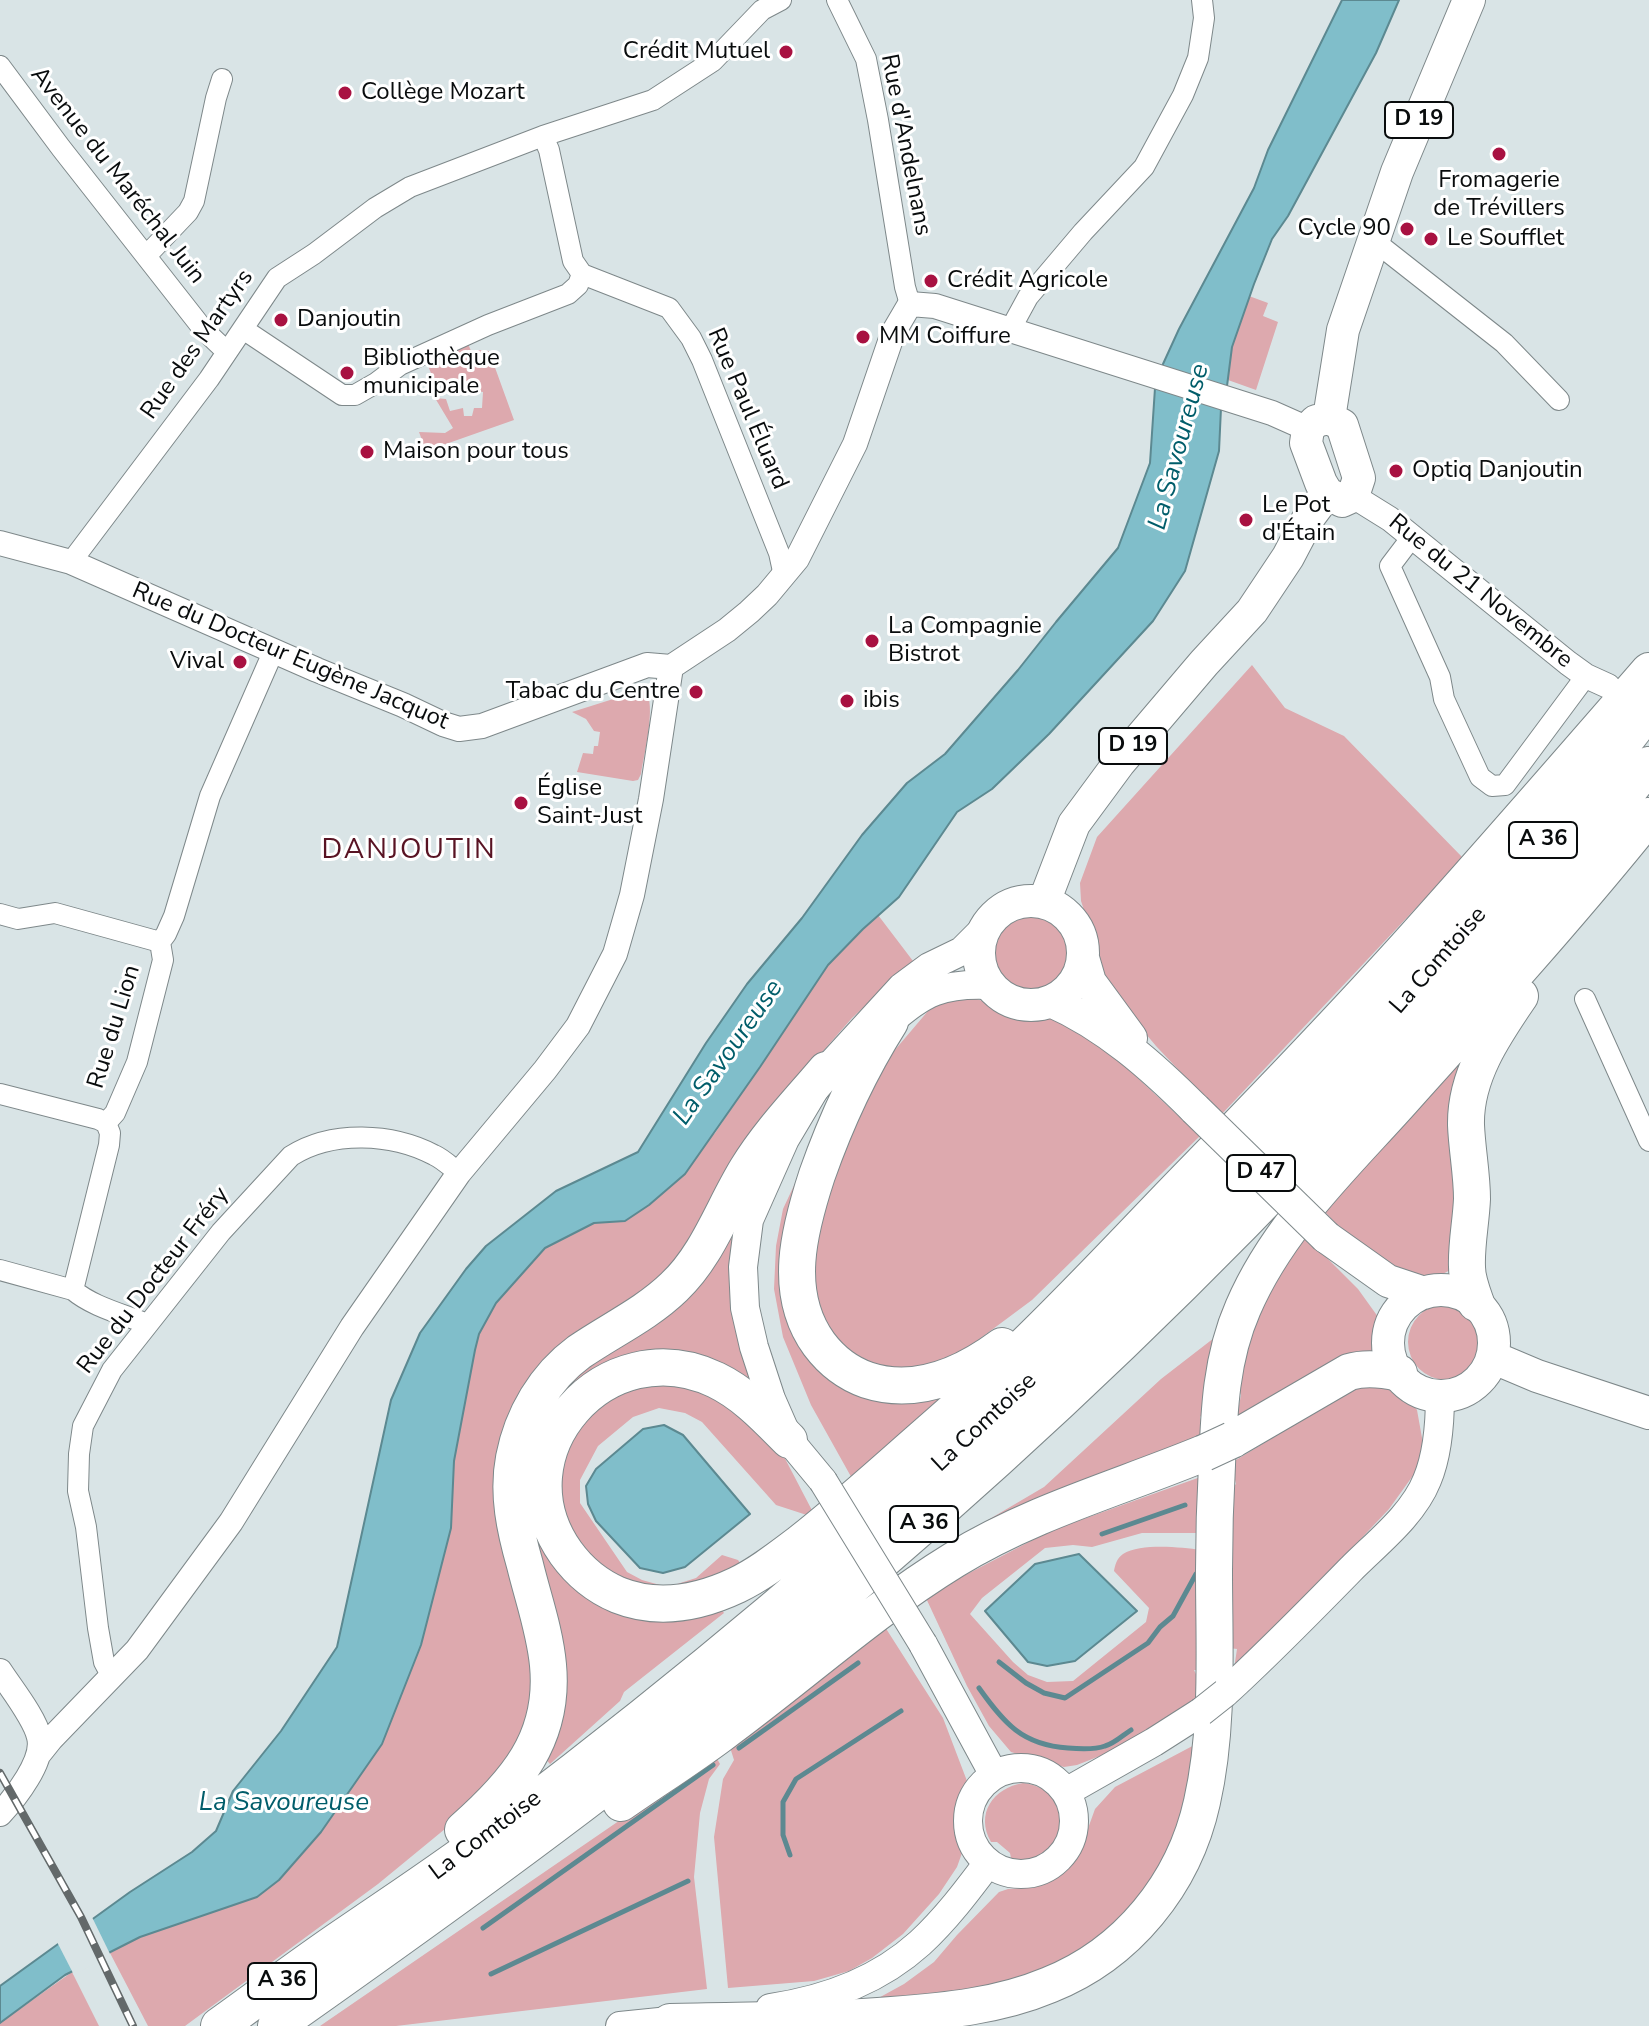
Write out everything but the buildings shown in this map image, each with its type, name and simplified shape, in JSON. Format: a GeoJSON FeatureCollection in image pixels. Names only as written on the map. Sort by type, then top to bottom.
{"type":"FeatureCollection","features":[{"type":"Feature","properties":{"kind":"highway"},"geometry":{"type":"LineString","coordinates":[[789,1440],[743,1397],[711,1378],[673,1367],[625,1373],[588,1394],[573,1408],[554,1437],[547,1458],[544,1484],[551,1525],[575,1565],[596,1583],[620,1596],[674,1604],[736,1586],[821,1527],[1003,1367],[1114,1253],[1370,987],[1649,671]]}},
{"type":"Feature","properties":{"kind":"highway","name":"La Comtoise"},"geometry":{"type":"LineString","coordinates":[[219,2026],[444,1869],[701,1669],[896,1505],[1082,1334],[1273,1143],[1371,1037],[1563,818],[1649,710]]}},
{"type":"Feature","properties":{"kind":"highway","name":"La Comtoise"},"geometry":{"type":"LineString","coordinates":[[276,2026],[429,1918],[693,1718],[829,1606],[1068,1394],[1186,1280],[1376,1085],[1512,931],[1649,765]]}},
{"type":"Feature","properties":{"kind":"highway"},"geometry":{"type":"LineString","coordinates":[[670,2022],[851,2018],[929,2012],[997,2001],[1050,1985],[1075,1973],[1097,1960],[1147,1915],[1186,1852],[1202,1806],[1208,1769],[1212,1729],[1219,1417],[1227,1357],[1241,1312],[1272,1254],[1303,1212],[1604,872],[1649,816]]}},
{"type":"Feature","properties":{"kind":"highway"},"geometry":{"type":"LineString","coordinates":[[1476,1303],[1467,1267],[1472,1184],[1467,1115],[1475,1075],[1504,1019],[1604,872]]}},
{"type":"Feature","properties":{"kind":"highway"},"geometry":{"type":"LineString","coordinates":[[890,1022],[855,1081],[836,1123],[811,1193],[800,1238],[796,1274],[801,1307],[811,1332],[832,1358],[855,1375],[890,1385],[921,1384],[952,1376],[1014,1336],[1114,1253]]}},
{"type":"Feature","properties":{"kind":"highway"},"geometry":{"type":"LineString","coordinates":[[345,1936],[492,1803],[520,1771],[542,1729],[547,1704],[548,1664],[517,1537],[512,1493],[514,1459],[531,1408],[551,1378],[569,1360],[652,1306],[684,1278],[700,1256],[758,1152],[826,1070]]}},
{"type":"Feature","properties":{"kind":"highway"},"geometry":{"type":"LineString","coordinates":[[326,1991],[557,1846],[720,1735],[908,1591],[954,1560],[1050,1511],[1218,1446],[1349,1372],[1364,1369],[1399,1373]]}},
{"type":"Feature","properties":{"kind":"main road","name":"D 19"},"geometry":{"type":"LineString","coordinates":[[1318,423],[1343,330],[1397,172],[1469,0]]}},
{"type":"Feature","properties":{"kind":"main road"},"geometry":{"type":"LineString","coordinates":[[1318,423],[1306,443],[1321,483],[1340,495]]}},
{"type":"Feature","properties":{"kind":"main road","name":"D 19"},"geometry":{"type":"LineString","coordinates":[[1044,902],[1074,824],[1119,763],[1252,611],[1288,557],[1309,517],[1340,495]]}},
{"type":"Feature","properties":{"kind":"main road"},"geometry":{"type":"LineString","coordinates":[[1024,901],[1044,902],[1061,910],[1074,923],[1081,940],[1081,967],[1073,984],[1051,1001],[1029,1005],[1017,1003],[989,985],[979,963],[980,940],[989,920],[1005,907],[1024,901]]}},
{"type":"Feature","properties":{"kind":"main road"},"geometry":{"type":"LineString","coordinates":[[823,1481],[789,1440],[771,1399],[754,1347],[745,1308],[743,1267],[749,1220],[785,1139],[826,1070],[902,987],[929,967],[962,951],[984,929]]}},
{"type":"Feature","properties":{"kind":"main road","name":"D 47"},"geometry":{"type":"LineString","coordinates":[[1083,958],[1090,982],[1158,1072],[1326,1237],[1373,1297],[1391,1327]]}},
{"type":"Feature","properties":{"kind":"main road"},"geometry":{"type":"LineString","coordinates":[[989,985],[943,988],[918,999],[890,1022],[837,1084],[781,1179],[765,1219],[759,1248],[758,1282],[761,1326],[774,1369],[823,1481],[923,1644],[994,1775]]}},
{"type":"Feature","properties":{"kind":"main road","name":"D 47"},"geometry":{"type":"LineString","coordinates":[[1051,1001],[1086,1018],[1158,1072]]}},
{"type":"Feature","properties":{"kind":"main road","name":"D 47"},"geometry":{"type":"LineString","coordinates":[[1326,1237],[1388,1281],[1424,1293]]}},
{"type":"Feature","properties":{"kind":"main road"},"geometry":{"type":"LineString","coordinates":[[1439,1290],[1455,1292],[1476,1303],[1486,1314],[1494,1342],[1492,1357],[1483,1376],[1460,1392],[1440,1395],[1416,1389],[1399,1373],[1390,1356],[1391,1327],[1404,1306],[1424,1293],[1439,1290]]}},
{"type":"Feature","properties":{"kind":"main road"},"geometry":{"type":"LineString","coordinates":[[1492,1357],[1537,1376],[1649,1413]]}},
{"type":"Feature","properties":{"kind":"main road"},"geometry":{"type":"LineString","coordinates":[[1066,1792],[1140,1750],[1201,1712],[1225,1693],[1387,1533],[1414,1503],[1427,1480],[1439,1422],[1440,1395]]}},
{"type":"Feature","properties":{"kind":"main road"},"geometry":{"type":"LineString","coordinates":[[1013,1768],[1033,1769],[1051,1777],[1066,1792],[1073,1810],[1071,1840],[1060,1857],[1045,1868],[1026,1874],[1006,1872],[988,1863],[973,1845],[967,1823],[968,1811],[977,1790],[994,1775],[1013,1768]]}},
{"type":"Feature","properties":{"kind":"main road"},"geometry":{"type":"LineString","coordinates":[[620,2026],[787,2006],[845,1990],[868,1979],[919,1944],[951,1911],[988,1863]]}},
{"type":"Feature","properties":{"kind":"street","name":"Rue des Martyrs"},"geometry":{"type":"LineString","coordinates":[[71,562],[158,448],[277,278],[375,208],[410,187],[543,136],[653,100],[713,61],[762,10],[781,0]]}},
{"type":"Feature","properties":{"kind":"street","name":"Rue d'Andelnans"},"geometry":{"type":"LineString","coordinates":[[837,0],[866,59],[910,304]]}},
{"type":"Feature","properties":{"kind":"street"},"geometry":{"type":"LineString","coordinates":[[1010,330],[1028,297],[1144,167],[1183,95],[1198,58],[1204,18],[1202,0]]}},
{"type":"Feature","properties":{"kind":"street","name":"Avenue du Maréchal Juin"},"geometry":{"type":"LineString","coordinates":[[0,66],[203,329],[227,352]]}},
{"type":"Feature","properties":{"kind":"street"},"geometry":{"type":"LineString","coordinates":[[146,256],[188,212],[194,201],[222,79]]}},
{"type":"Feature","properties":{"kind":"street"},"geometry":{"type":"LineString","coordinates":[[243,329],[342,395],[355,395],[400,365],[488,325],[568,294],[578,285],[582,274],[573,261],[549,150],[543,136]]}},
{"type":"Feature","properties":{"kind":"street"},"geometry":{"type":"LineString","coordinates":[[1373,240],[1504,343],[1559,400]]}},
{"type":"Feature","properties":{"kind":"street","name":"Rue Paul Éluard"},"geometry":{"type":"LineString","coordinates":[[582,274],[669,308],[691,338],[779,553],[784,576]]}},
{"type":"Feature","properties":{"kind":"street"},"geometry":{"type":"LineString","coordinates":[[910,304],[935,306],[1272,413],[1318,423]]}},
{"type":"Feature","properties":{"kind":"street","name":"Rue du Docteur Eugène Jacquot"},"geometry":{"type":"LineString","coordinates":[[0,543],[71,562],[443,724],[459,729],[482,726],[647,665],[671,667],[727,630],[767,595],[797,559],[855,444],[893,333],[910,304]]}},
{"type":"Feature","properties":{"kind":"street","name":"Rue du 21 Novembre"},"geometry":{"type":"LineString","coordinates":[[1340,495],[1390,519],[1568,663],[1597,681]]}},
{"type":"Feature","properties":{"kind":"street"},"geometry":{"type":"LineString","coordinates":[[1412,537],[1390,566],[1440,677],[1444,699],[1480,777],[1492,786],[1505,785],[1583,683],[1597,681]]}},
{"type":"Feature","properties":{"kind":"street","name":"Rue du Lion"},"geometry":{"type":"LineString","coordinates":[[73,1290],[109,1145],[110,1133],[106,1123],[115,1113],[137,1062],[163,960],[160,942],[174,916],[210,796],[274,650]]}},
{"type":"Feature","properties":{"kind":"street"},"geometry":{"type":"LineString","coordinates":[[0,1814],[31,1771],[39,1754],[137,1650],[231,1522],[352,1327],[459,1173],[578,1026],[615,954],[632,895],[671,667]]}},
{"type":"Feature","properties":{"kind":"street"},"geometry":{"type":"LineString","coordinates":[[0,914],[18,919],[55,913],[160,942]]}},
{"type":"Feature","properties":{"kind":"street"},"geometry":{"type":"LineString","coordinates":[[1585,999],[1649,1141]]}},
{"type":"Feature","properties":{"kind":"street"},"geometry":{"type":"LineString","coordinates":[[0,1094],[106,1123]]}},
{"type":"Feature","properties":{"kind":"street","name":"Rue du Docteur Fréry"},"geometry":{"type":"LineString","coordinates":[[111,1675],[104,1662],[86,1527],[78,1491],[83,1426],[112,1370],[250,1200],[291,1156],[306,1147],[359,1137],[399,1142],[435,1155],[459,1173]]}},
{"type":"Feature","properties":{"kind":"street"},"geometry":{"type":"LineString","coordinates":[[0,1270],[73,1290],[95,1303],[147,1324]]}},
{"type":"Feature","properties":{"kind":"street"},"geometry":{"type":"LineString","coordinates":[[0,1671],[37,1730],[39,1754]]}},
{"type":"Feature","properties":{"kind":"shaded area"},"geometry":{"type":"Polygon","coordinates":[[[1249,296],[1268,303],[1263,316],[1278,322],[1256,390],[1228,380],[1232,347],[1249,296]]]}},
{"type":"Feature","properties":{"kind":"shaded area"},"geometry":{"type":"Polygon","coordinates":[[[468,344],[472,353],[489,351],[514,420],[426,451],[419,432],[445,433],[453,428],[435,398],[446,399],[450,411],[463,408],[464,416],[472,416],[474,408],[482,408],[483,392],[474,391],[474,381],[440,381],[433,378],[426,361],[468,344]]]}},
{"type":"Feature","properties":{"kind":"shaded area"},"geometry":{"type":"Polygon","coordinates":[[[1252,665],[1285,708],[1344,736],[1463,858],[1221,1115],[1156,1046],[1099,978],[1096,946],[1081,901],[1080,883],[1097,837],[1252,665]]]}},
{"type":"Feature","properties":{"kind":"shaded area"},"geometry":{"type":"Polygon","coordinates":[[[645,689],[650,718],[638,780],[577,772],[583,753],[593,754],[594,746],[598,746],[600,732],[594,731],[586,719],[572,712],[645,689]]]}},
{"type":"Feature","properties":{"kind":"shaded area"},"geometry":{"type":"Polygon","coordinates":[[[878,915],[913,961],[852,1018],[817,1058],[678,1264],[532,1384],[530,1630],[534,1694],[514,1756],[462,1815],[378,1884],[185,2026],[148,2026],[110,1953],[140,1937],[279,1880],[321,1832],[382,1744],[421,1645],[451,1528],[454,1461],[475,1350],[479,1334],[496,1303],[545,1248],[594,1223],[625,1221],[715,1133],[828,965],[878,915]]]}},
{"type":"Feature","properties":{"kind":"shaded area"},"geometry":{"type":"Polygon","coordinates":[[[1026,915],[1040,915],[1054,921],[1065,932],[1071,953],[1068,968],[1060,980],[1040,991],[1026,991],[1012,985],[1001,974],[995,960],[995,946],[1001,932],[1012,921],[1026,915]]]}},
{"type":"Feature","properties":{"kind":"shaded area"},"geometry":{"type":"Polygon","coordinates":[[[964,997],[1016,1014],[1049,1016],[1083,1027],[1200,1136],[1032,1300],[966,1349],[909,1373],[852,1358],[822,1322],[810,1264],[833,1166],[883,1064],[928,1011],[943,1002],[964,997]]]}},
{"type":"Feature","properties":{"kind":"shaded area"},"geometry":{"type":"Polygon","coordinates":[[[1484,1030],[1454,1268],[1439,1276],[1403,1274],[1365,1254],[1324,1211],[1484,1030]]]}},
{"type":"Feature","properties":{"kind":"shaded area"},"geometry":{"type":"Polygon","coordinates":[[[817,1136],[797,1217],[813,1354],[940,1392],[952,1400],[854,1482],[811,1405],[783,1337],[774,1289],[776,1246],[783,1209],[817,1136]]]}},
{"type":"Feature","properties":{"kind":"shaded area"},"geometry":{"type":"Polygon","coordinates":[[[746,1210],[763,1397],[713,1368],[563,1408],[557,1564],[719,1606],[724,1613],[624,1692],[620,1701],[550,1764],[541,1754],[527,1536],[547,1404],[746,1210]]]}},
{"type":"Feature","properties":{"kind":"shaded area"},"geometry":{"type":"Polygon","coordinates":[[[1302,1233],[1358,1289],[1381,1321],[1381,1355],[1235,1426],[1241,1395],[1236,1381],[1249,1329],[1302,1233]]]}},
{"type":"Feature","properties":{"kind":"shaded area"},"geometry":{"type":"Polygon","coordinates":[[[1235,1284],[1209,1407],[1200,1417],[1205,1439],[971,1530],[1044,1487],[1161,1379],[1214,1338],[1221,1312],[1235,1284]]]}},
{"type":"Feature","properties":{"kind":"shaded area"},"geometry":{"type":"Polygon","coordinates":[[[1446,1304],[1461,1307],[1473,1315],[1481,1327],[1484,1342],[1481,1357],[1473,1369],[1461,1377],[1446,1380],[1431,1377],[1419,1369],[1411,1357],[1408,1342],[1411,1327],[1419,1315],[1431,1307],[1446,1304]]]}},
{"type":"Feature","properties":{"kind":"shaded area"},"geometry":{"type":"Polygon","coordinates":[[[650,1378],[726,1399],[780,1449],[816,1518],[776,1505],[702,1422],[685,1413],[659,1408],[633,1417],[598,1446],[580,1480],[580,1503],[627,1572],[642,1580],[674,1585],[696,1578],[722,1555],[738,1560],[745,1570],[685,1593],[604,1575],[566,1531],[557,1493],[564,1452],[596,1407],[650,1378]]]}},
{"type":"Feature","properties":{"kind":"shaded area"},"geometry":{"type":"Polygon","coordinates":[[[1365,1382],[1391,1384],[1402,1390],[1417,1410],[1424,1449],[1417,1470],[1389,1509],[1234,1669],[1237,1649],[1229,1648],[1229,1491],[1236,1484],[1231,1463],[1365,1382]]]}},
{"type":"Feature","properties":{"kind":"shaded area"},"geometry":{"type":"Polygon","coordinates":[[[1206,1475],[1200,1533],[1142,1533],[1092,1547],[1073,1545],[1045,1548],[982,1598],[970,1614],[1028,1675],[1047,1682],[1073,1681],[1146,1622],[1149,1608],[1114,1571],[1121,1556],[1150,1547],[1201,1550],[1202,1670],[1194,1670],[1203,1689],[1199,1697],[1115,1750],[1077,1765],[1064,1767],[1011,1752],[989,1726],[925,1596],[1050,1531],[1206,1475]]]}},
{"type":"Feature","properties":{"kind":"shaded area"},"geometry":{"type":"Polygon","coordinates":[[[885,1627],[943,1718],[967,1781],[959,1815],[962,1853],[957,1867],[939,1894],[903,1934],[849,1971],[814,1981],[728,1988],[714,1837],[723,1779],[734,1760],[729,1744],[885,1627]]]}},
{"type":"Feature","properties":{"kind":"shaded area"},"geometry":{"type":"Polygon","coordinates":[[[1200,1742],[1173,1860],[1110,1940],[988,1997],[873,2001],[934,1962],[999,1892],[1053,1880],[1077,1859],[1095,1809],[1115,1787],[1200,1742]]]}},
{"type":"Feature","properties":{"kind":"shaded area"},"geometry":{"type":"Polygon","coordinates":[[[715,1755],[720,1764],[709,1779],[700,1813],[694,1877],[707,1989],[396,2026],[320,2026],[715,1755]]]}},
{"type":"Feature","properties":{"kind":"shaded area"},"geometry":{"type":"Polygon","coordinates":[[[1023,1783],[1042,1789],[1055,1800],[1061,1814],[1061,1829],[1055,1843],[1045,1854],[1030,1859],[1011,1858],[1010,1853],[997,1842],[991,1842],[985,1822],[986,1812],[995,1796],[1023,1783]]]}},
{"type":"Feature","properties":{"kind":"shaded area"},"geometry":{"type":"Polygon","coordinates":[[[72,1972],[99,2026],[0,2026],[0,2023],[72,1972]]]}},
{"type":"Feature","properties":{"kind":"water","name":"La Savoureuse"},"geometry":{"type":"Polygon","coordinates":[[[1342,0],[1399,0],[1376,53],[1288,216],[1272,239],[1254,284],[1232,347],[1221,408],[1219,451],[1185,571],[1153,621],[1049,734],[992,789],[957,812],[899,897],[828,965],[685,1174],[625,1221],[594,1223],[545,1248],[496,1303],[479,1334],[475,1350],[454,1461],[451,1528],[421,1645],[382,1744],[321,1832],[279,1880],[257,1897],[140,1937],[65,1975],[0,2023],[0,1986],[130,1892],[192,1852],[216,1831],[233,1791],[281,1731],[337,1647],[391,1400],[420,1333],[466,1269],[486,1246],[556,1191],[638,1152],[747,984],[802,918],[862,835],[907,783],[945,754],[1118,548],[1150,463],[1155,388],[1163,364],[1254,188],[1268,150],[1342,0]]]}},
{"type":"Feature","properties":{"kind":"water"},"geometry":{"type":"Polygon","coordinates":[[[664,1425],[683,1435],[750,1514],[685,1567],[663,1573],[640,1568],[596,1521],[588,1504],[586,1486],[596,1469],[643,1429],[664,1425]]]}},
{"type":"Feature","properties":{"kind":"water"},"geometry":{"type":"Polygon","coordinates":[[[1079,1554],[1137,1611],[1075,1661],[1047,1666],[1028,1662],[985,1611],[1035,1564],[1079,1554]]]}},
{"type":"Feature","properties":{"kind":"pier"},"geometry":{"type":"Polygon","coordinates":[[[91,1915],[111,1956],[74,1975],[56,1940],[91,1915]]]}},
{"type":"Feature","properties":{"kind":"waterway"},"geometry":{"type":"LineString","coordinates":[[1102,1534],[1185,1505]]}},
{"type":"Feature","properties":{"kind":"waterway"},"geometry":{"type":"LineString","coordinates":[[999,1662],[1044,1693],[1065,1698],[1148,1643],[1173,1616],[1196,1574]]}},
{"type":"Feature","properties":{"kind":"waterway"},"geometry":{"type":"LineString","coordinates":[[739,1748],[858,1663]]}},
{"type":"Feature","properties":{"kind":"waterway"},"geometry":{"type":"LineString","coordinates":[[979,1688],[1016,1730],[1052,1746],[1096,1748],[1112,1743],[1131,1730]]}},
{"type":"Feature","properties":{"kind":"waterway"},"geometry":{"type":"LineString","coordinates":[[790,1855],[783,1835],[783,1802],[796,1779],[901,1711]]}},
{"type":"Feature","properties":{"kind":"waterway"},"geometry":{"type":"LineString","coordinates":[[483,1928],[713,1765]]}},
{"type":"Feature","properties":{"kind":"waterway"},"geometry":{"type":"LineString","coordinates":[[491,1974],[688,1881]]}},
{"type":"Feature","properties":{"kind":"railway"},"geometry":{"type":"LineString","coordinates":[[0,1773],[81,1917],[133,2026]]}},
{"type":"Feature","properties":{"kind":"place","name":"Crédit Mutuel"},"geometry":{"type":"Point","coordinates":[786,52]}},
{"type":"Feature","properties":{"kind":"place","name":"Collège Mozart"},"geometry":{"type":"Point","coordinates":[345,93]}},
{"type":"Feature","properties":{"kind":"place","name":"Fromagerie de Trévillers"},"geometry":{"type":"Point","coordinates":[1499,154]}},
{"type":"Feature","properties":{"kind":"place","name":"Cycle 90"},"geometry":{"type":"Point","coordinates":[1407,229]}},
{"type":"Feature","properties":{"kind":"place","name":"Le Soufflet"},"geometry":{"type":"Point","coordinates":[1431,239]}},
{"type":"Feature","properties":{"kind":"place","name":"Crédit Agricole"},"geometry":{"type":"Point","coordinates":[931,281]}},
{"type":"Feature","properties":{"kind":"place","name":"Danjoutin"},"geometry":{"type":"Point","coordinates":[281,320]}},
{"type":"Feature","properties":{"kind":"place","name":"MM Coiffure"},"geometry":{"type":"Point","coordinates":[863,337]}},
{"type":"Feature","properties":{"kind":"place","name":"Bibliothèque municipale"},"geometry":{"type":"Point","coordinates":[347,373]}},
{"type":"Feature","properties":{"kind":"place","name":"Maison pour tous"},"geometry":{"type":"Point","coordinates":[367,452]}},
{"type":"Feature","properties":{"kind":"place","name":"Optiq Danjoutin"},"geometry":{"type":"Point","coordinates":[1396,471]}},
{"type":"Feature","properties":{"kind":"place","name":"Le Pot d'Étain"},"geometry":{"type":"Point","coordinates":[1246,520]}},
{"type":"Feature","properties":{"kind":"place","name":"La Compagnie Bistrot"},"geometry":{"type":"Point","coordinates":[872,641]}},
{"type":"Feature","properties":{"kind":"place","name":"Vival"},"geometry":{"type":"Point","coordinates":[240,662]}},
{"type":"Feature","properties":{"kind":"place","name":"Tabac du Centre"},"geometry":{"type":"Point","coordinates":[696,692]}},
{"type":"Feature","properties":{"kind":"place","name":"ibis"},"geometry":{"type":"Point","coordinates":[847,701]}},
{"type":"Feature","properties":{"kind":"place","name":"Église Saint-Just"},"geometry":{"type":"Point","coordinates":[521,803]}},
{"type":"Feature","properties":{"kind":"district","name":"DANJOUTIN"},"geometry":{"type":"Point","coordinates":[409,851]}}]}
